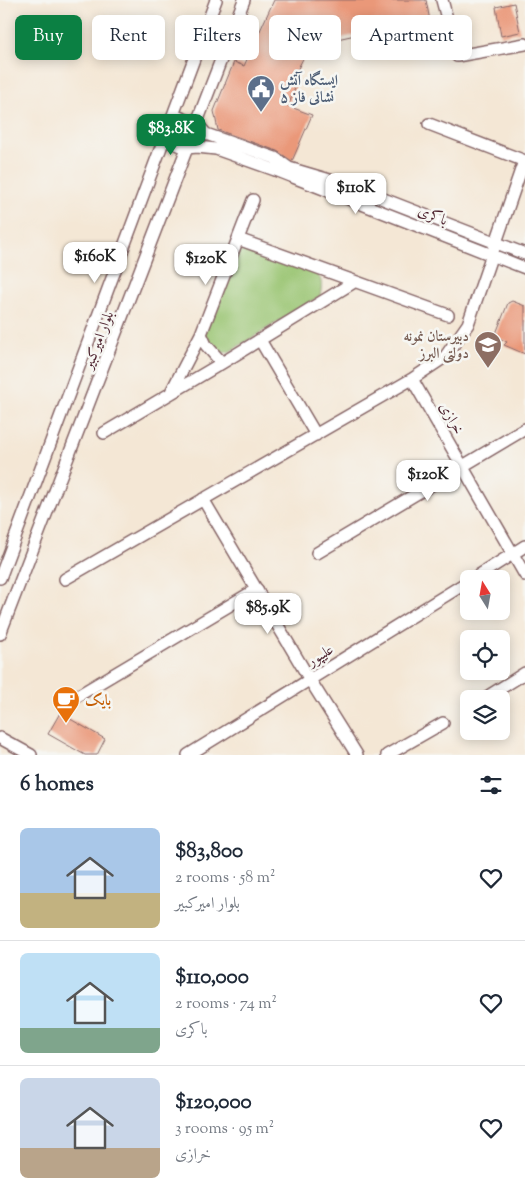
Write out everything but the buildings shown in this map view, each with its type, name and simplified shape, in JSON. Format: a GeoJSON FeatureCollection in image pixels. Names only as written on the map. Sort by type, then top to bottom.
{"type":"FeatureCollection","features":[{"type":"Feature","properties":{"kind":"street","name":"بلوار امیرکبیر"},"geometry":{"type":"LineString","coordinates":[[0,578],[216,0]]}},
{"type":"Feature","properties":{"kind":"street","name":"بلوار امیرکبیر"},"geometry":{"type":"LineString","coordinates":[[0,634],[244,0]]}},
{"type":"Feature","properties":{"kind":"street"},"geometry":{"type":"LineString","coordinates":[[442,0],[457,56],[525,44]]}},
{"type":"Feature","properties":{"kind":"street","name":"باکری"},"geometry":{"type":"LineString","coordinates":[[174,115],[197,124],[206,134],[275,158],[289,168],[350,186],[525,254]]}},
{"type":"Feature","properties":{"kind":"street"},"geometry":{"type":"LineString","coordinates":[[65,579],[412,380],[445,357],[468,324],[524,161],[429,124]]}},
{"type":"Feature","properties":{"kind":"street","name":"باکری"},"geometry":{"type":"LineString","coordinates":[[164,139],[188,148],[216,149],[267,166],[525,268]]}},
{"type":"Feature","properties":{"kind":"street"},"geometry":{"type":"LineString","coordinates":[[170,394],[201,334],[253,200]]}},
{"type":"Feature","properties":{"kind":"street"},"geometry":{"type":"LineString","coordinates":[[238,239],[448,316]]}},
{"type":"Feature","properties":{"kind":"street"},"geometry":{"type":"LineString","coordinates":[[104,433],[354,282]]}},
{"type":"Feature","properties":{"kind":"street"},"geometry":{"type":"LineString","coordinates":[[201,334],[206,345],[222,363]]}},
{"type":"Feature","properties":{"kind":"street"},"geometry":{"type":"LineString","coordinates":[[260,340],[316,435]]}},
{"type":"Feature","properties":{"kind":"street","name":"خرازی"},"geometry":{"type":"LineString","coordinates":[[412,380],[525,575]]}},
{"type":"Feature","properties":{"kind":"street"},"geometry":{"type":"LineString","coordinates":[[317,554],[525,429]]}},
{"type":"Feature","properties":{"kind":"street"},"geometry":{"type":"LineString","coordinates":[[203,499],[310,680],[357,755]]}},
{"type":"Feature","properties":{"kind":"street"},"geometry":{"type":"LineString","coordinates":[[487,570],[525,546]]}},
{"type":"Feature","properties":{"kind":"street","name":"علیپور"},"geometry":{"type":"LineString","coordinates":[[188,755],[460,587]]}},
{"type":"Feature","properties":{"kind":"street"},"geometry":{"type":"LineString","coordinates":[[69,701],[256,590]]}},
{"type":"Feature","properties":{"kind":"street"},"geometry":{"type":"LineString","coordinates":[[498,690],[525,673]]}},
{"type":"Feature","properties":{"kind":"street"},"geometry":{"type":"LineString","coordinates":[[387,755],[443,723]]}},
{"type":"Feature","properties":{"kind":"street"},"geometry":{"type":"LineString","coordinates":[[0,738],[31,755]]}},
{"type":"Feature","properties":{"kind":"green space"},"geometry":{"type":"Polygon","coordinates":[[[248,248],[316,273],[321,283],[320,296],[229,352],[219,353],[204,334],[235,254],[248,248]]]}},
{"type":"Feature","properties":{"kind":"place","name":"ایستگاه آتش نشانی فاز ۵"},"geometry":{"type":"Point","coordinates":[261,113]}},
{"type":"Feature","properties":{"kind":"place","name":"دبیرستان نمونه دولتی البرز"},"geometry":{"type":"Point","coordinates":[488,369]}},
{"type":"Feature","properties":{"kind":"place","name":"بایک"},"geometry":{"type":"Point","coordinates":[66,724]}}]}
